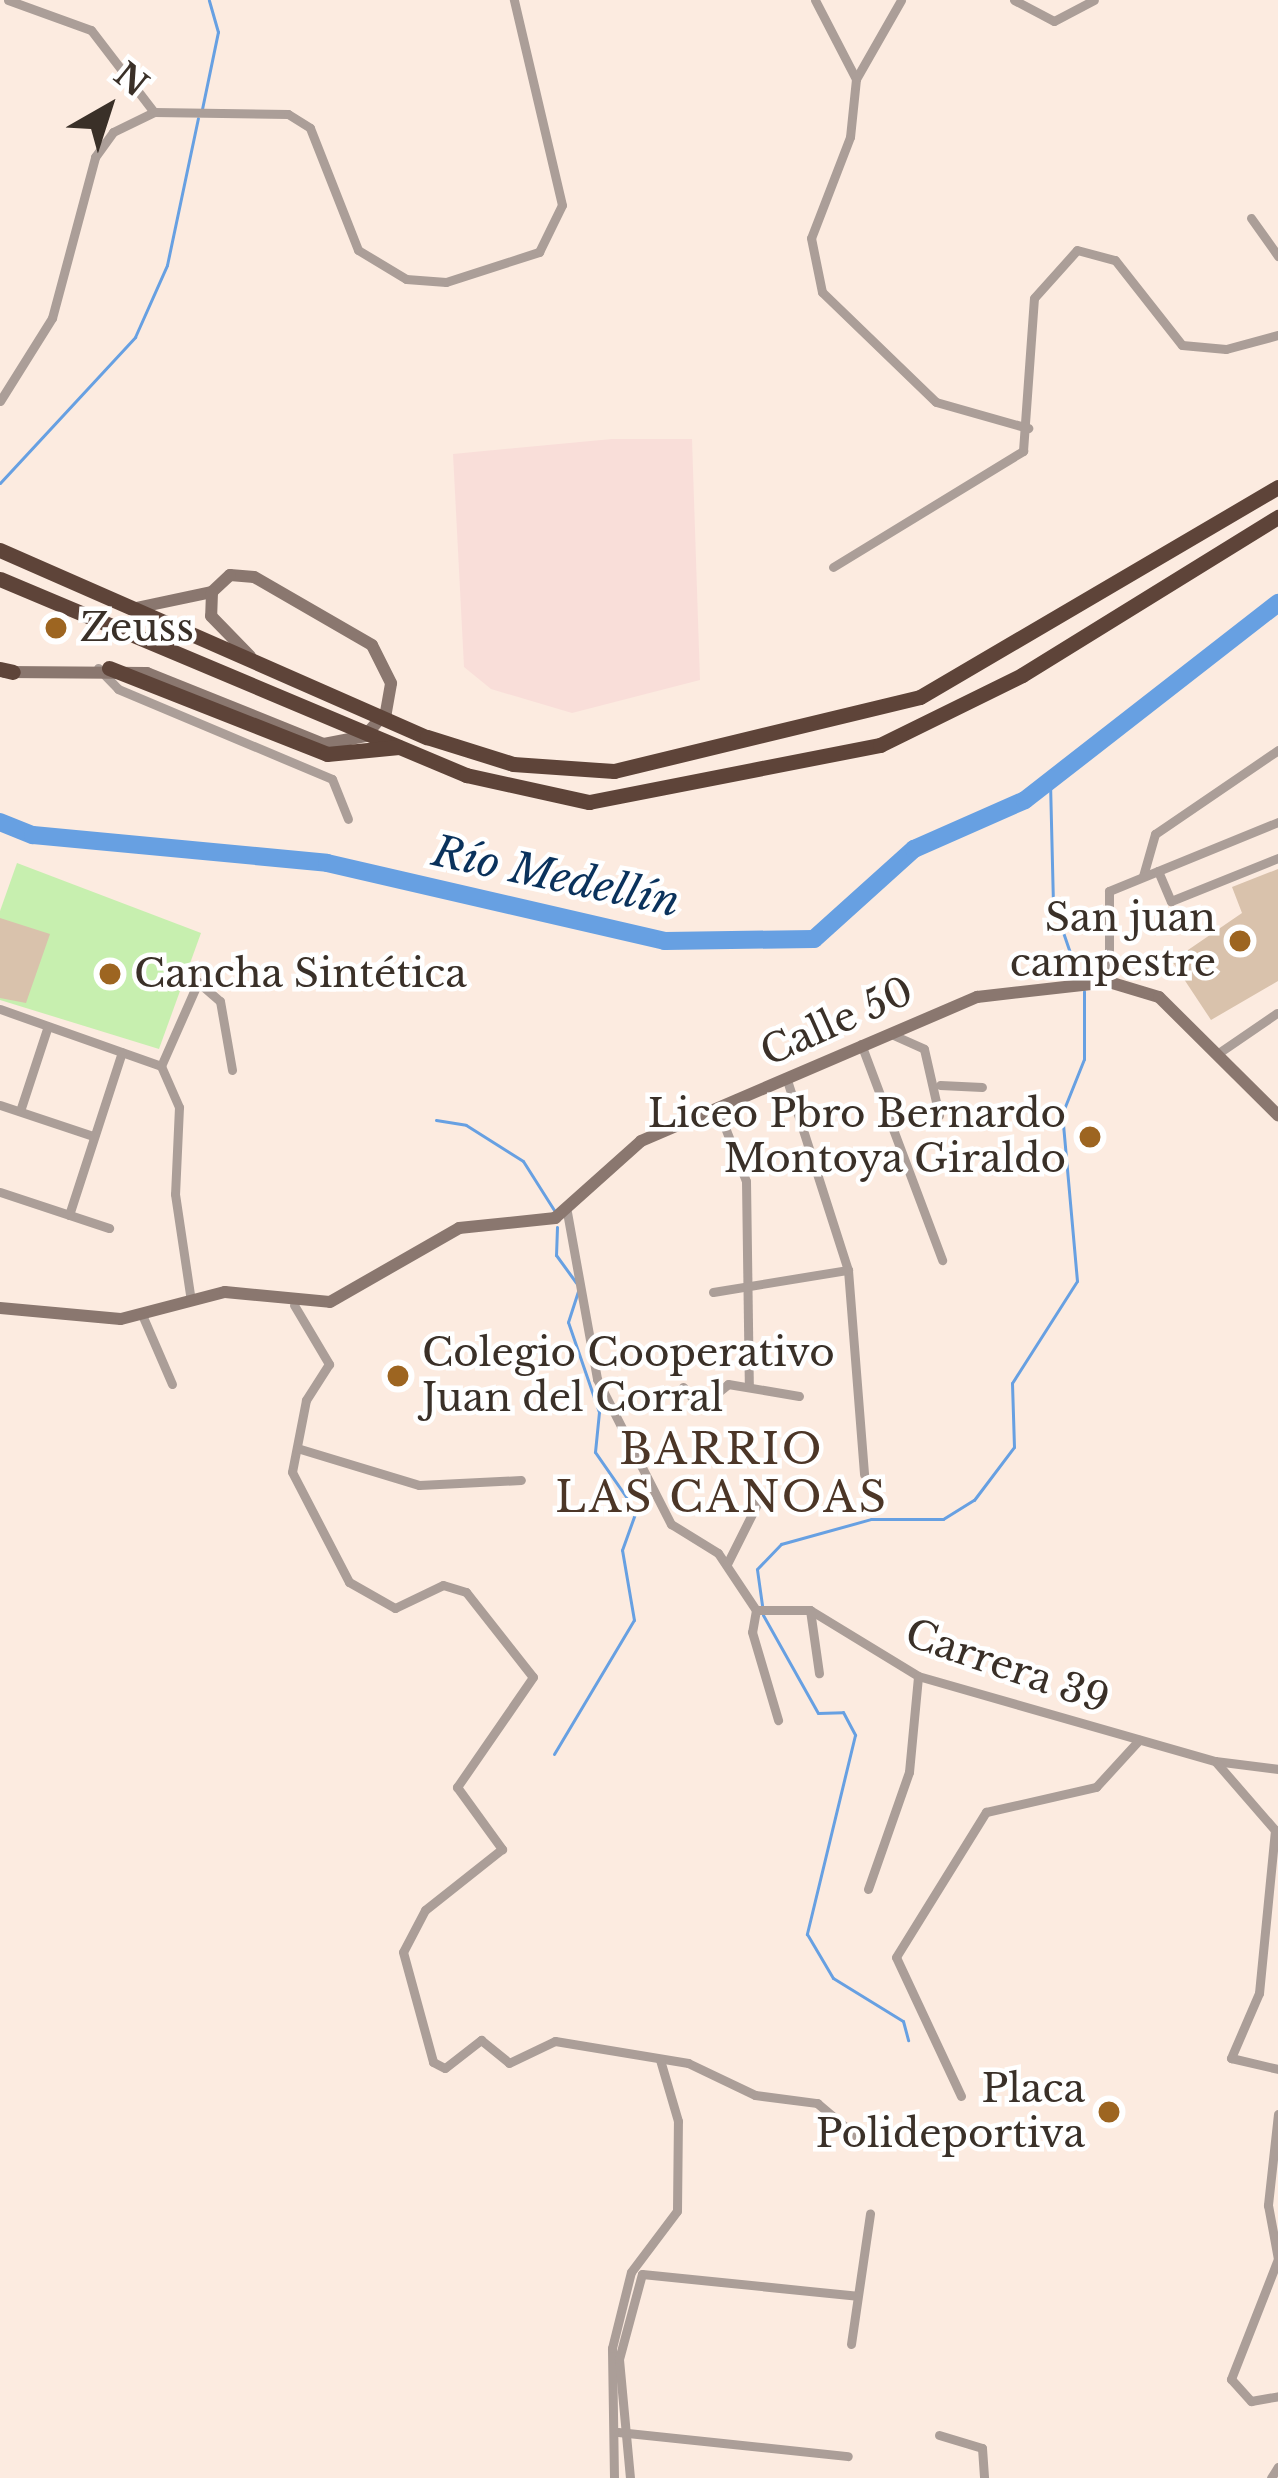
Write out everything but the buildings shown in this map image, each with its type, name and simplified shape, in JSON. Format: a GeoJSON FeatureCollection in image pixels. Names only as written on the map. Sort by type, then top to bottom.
{"type":"FeatureCollection","features":[{"type":"Feature","properties":{"kind":"highway"},"geometry":{"type":"LineString","coordinates":[[0,550],[471,752],[614,771],[920,698],[1278,487]]}},
{"type":"Feature","properties":{"kind":"highway"},"geometry":{"type":"LineString","coordinates":[[0,583],[511,792],[589,802],[823,762],[987,694],[1278,517]]}},
{"type":"Feature","properties":{"kind":"highway"},"geometry":{"type":"LineString","coordinates":[[103,668],[327,754],[398,747]]}},
{"type":"Feature","properties":{"kind":"street"},"geometry":{"type":"LineString","coordinates":[[8,0],[91,30],[154,112]]}},
{"type":"Feature","properties":{"kind":"street"},"geometry":{"type":"LineString","coordinates":[[0,400],[52,318],[95,157],[113,133],[154,112],[288,114],[310,128],[324,142],[345,230],[391,272],[446,283],[529,260],[562,206],[514,0]]}},
{"type":"Feature","properties":{"kind":"street"},"geometry":{"type":"LineString","coordinates":[[815,0],[856,79]]}},
{"type":"Feature","properties":{"kind":"street"},"geometry":{"type":"LineString","coordinates":[[901,0],[856,79],[850,137],[811,238],[822,292],[936,402],[1028,428]]}},
{"type":"Feature","properties":{"kind":"street"},"geometry":{"type":"LineString","coordinates":[[1014,0],[1054,21],[1094,0]]}},
{"type":"Feature","properties":{"kind":"street"},"geometry":{"type":"LineString","coordinates":[[1251,218],[1278,256]]}},
{"type":"Feature","properties":{"kind":"street"},"geometry":{"type":"LineString","coordinates":[[833,567],[996,474],[1023,451],[1034,298],[1077,250],[1115,260],[1182,345],[1226,349],[1278,335]]}},
{"type":"Feature","properties":{"kind":"street"},"geometry":{"type":"LineString","coordinates":[[4,671],[103,668],[183,684],[340,744],[386,712],[384,661],[254,577],[230,575],[212,592],[136,608]]}},
{"type":"Feature","properties":{"kind":"street"},"geometry":{"type":"LineString","coordinates":[[212,592],[216,624],[256,661]]}},
{"type":"Feature","properties":{"kind":"street"},"geometry":{"type":"LineString","coordinates":[[103,668],[118,689],[332,779],[348,819]]}},
{"type":"Feature","properties":{"kind":"street"},"geometry":{"type":"LineString","coordinates":[[1143,876],[1154,834],[1278,750]]}},
{"type":"Feature","properties":{"kind":"street"},"geometry":{"type":"LineString","coordinates":[[1109,982],[1109,891],[1278,822]]}},
{"type":"Feature","properties":{"kind":"street"},"geometry":{"type":"LineString","coordinates":[[1158,872],[1171,902],[1278,858]]}},
{"type":"Feature","properties":{"kind":"street"},"geometry":{"type":"LineString","coordinates":[[160,1066],[198,982],[220,1001],[232,1070]]}},
{"type":"Feature","properties":{"kind":"street","name":"Calle 50"},"geometry":{"type":"LineString","coordinates":[[567,1212],[641,1141],[977,997],[1109,982],[1176,1007],[1278,1115]]}},
{"type":"Feature","properties":{"kind":"street"},"geometry":{"type":"LineString","coordinates":[[0,1009],[160,1066],[178,1107],[176,1194],[191,1301]]}},
{"type":"Feature","properties":{"kind":"street"},"geometry":{"type":"LineString","coordinates":[[1220,1052],[1277,1013]]}},
{"type":"Feature","properties":{"kind":"street"},"geometry":{"type":"LineString","coordinates":[[20,1112],[48,1026]]}},
{"type":"Feature","properties":{"kind":"street"},"geometry":{"type":"LineString","coordinates":[[889,1032],[915,1040],[940,1085],[938,1115]]}},
{"type":"Feature","properties":{"kind":"street"},"geometry":{"type":"LineString","coordinates":[[861,1044],[941,1260]]}},
{"type":"Feature","properties":{"kind":"street"},"geometry":{"type":"LineString","coordinates":[[69,1215],[122,1052]]}},
{"type":"Feature","properties":{"kind":"street"},"geometry":{"type":"LineString","coordinates":[[786,1077],[848,1270],[864,1474]]}},
{"type":"Feature","properties":{"kind":"street"},"geometry":{"type":"LineString","coordinates":[[940,1085],[982,1087]]}},
{"type":"Feature","properties":{"kind":"street"},"geometry":{"type":"LineString","coordinates":[[1261,1102],[1278,1092]]}},
{"type":"Feature","properties":{"kind":"street"},"geometry":{"type":"LineString","coordinates":[[0,1105],[93,1136]]}},
{"type":"Feature","properties":{"kind":"street"},"geometry":{"type":"LineString","coordinates":[[718,1107],[746,1181],[754,1283],[749,1385]]}},
{"type":"Feature","properties":{"kind":"street"},"geometry":{"type":"LineString","coordinates":[[0,1192],[109,1228]]}},
{"type":"Feature","properties":{"kind":"street"},"geometry":{"type":"LineString","coordinates":[[0,1308],[143,1317],[191,1301],[241,1292],[294,1305],[349,1295],[459,1228],[567,1212],[597,1379],[671,1524],[728,1564],[756,1610],[778,1720]]}},
{"type":"Feature","properties":{"kind":"street"},"geometry":{"type":"LineString","coordinates":[[713,1292],[848,1270]]}},
{"type":"Feature","properties":{"kind":"street"},"geometry":{"type":"LineString","coordinates":[[294,1305],[329,1364],[306,1400],[296,1488],[349,1582],[395,1608],[443,1585],[466,1592],[533,1677],[457,1786],[502,1850],[425,1910],[403,1952],[433,2062],[446,2068],[475,2040],[508,2063],[555,2042],[660,2060],[755,2095],[817,2103],[856,2135]]}},
{"type":"Feature","properties":{"kind":"street"},"geometry":{"type":"LineString","coordinates":[[143,1317],[172,1384]]}},
{"type":"Feature","properties":{"kind":"street"},"geometry":{"type":"LineString","coordinates":[[683,1387],[687,1404],[712,1406],[728,1384],[799,1396]]}},
{"type":"Feature","properties":{"kind":"street"},"geometry":{"type":"LineString","coordinates":[[297,1448],[419,1485],[521,1480]]}},
{"type":"Feature","properties":{"kind":"street"},"geometry":{"type":"LineString","coordinates":[[728,1564],[758,1502]]}},
{"type":"Feature","properties":{"kind":"street"},"geometry":{"type":"LineString","coordinates":[[756,1610],[810,1610],[820,1673]]}},
{"type":"Feature","properties":{"kind":"street","name":"Carrera 39"},"geometry":{"type":"LineString","coordinates":[[810,1610],[919,1676],[1215,1761],[1278,1768]]}},
{"type":"Feature","properties":{"kind":"street"},"geometry":{"type":"LineString","coordinates":[[868,1889],[909,1772],[919,1676]]}},
{"type":"Feature","properties":{"kind":"street"},"geometry":{"type":"LineString","coordinates":[[961,2096],[896,1957],[986,1813],[1096,1787],[1139,1740]]}},
{"type":"Feature","properties":{"kind":"street"},"geometry":{"type":"LineString","coordinates":[[1215,1761],[1275,1829],[1259,1993],[1231,2058],[1278,2069]]}},
{"type":"Feature","properties":{"kind":"street"},"geometry":{"type":"LineString","coordinates":[[1265,1917],[1278,1917]]}},
{"type":"Feature","properties":{"kind":"street"},"geometry":{"type":"LineString","coordinates":[[614,2478],[609,2370],[637,2273],[676,2211],[678,2121],[660,2060]]}},
{"type":"Feature","properties":{"kind":"street"},"geometry":{"type":"LineString","coordinates":[[1278,2114],[1268,2205],[1278,2259],[1231,2379],[1251,2401],[1278,2396]]}},
{"type":"Feature","properties":{"kind":"street"},"geometry":{"type":"LineString","coordinates":[[851,2344],[870,2213]]}},
{"type":"Feature","properties":{"kind":"street"},"geometry":{"type":"LineString","coordinates":[[637,2273],[856,2296]]}},
{"type":"Feature","properties":{"kind":"street"},"geometry":{"type":"LineString","coordinates":[[630,2478],[618,2432],[619,2359],[637,2273]]}},
{"type":"Feature","properties":{"kind":"street"},"geometry":{"type":"LineString","coordinates":[[618,2432],[848,2456]]}},
{"type":"Feature","properties":{"kind":"street"},"geometry":{"type":"LineString","coordinates":[[939,2434],[982,2448],[984,2478]]}},
{"type":"Feature","properties":{"kind":"street"},"geometry":{"type":"LineString","coordinates":[[1271,2478],[1278,2467]]}},
{"type":"Feature","properties":{"kind":"shaded area"},"geometry":{"type":"Polygon","coordinates":[[[612,439],[692,439],[700,680],[572,713],[491,689],[464,667],[453,454],[612,439]]]}},
{"type":"Feature","properties":{"kind":"green space","name":"Cancha Sintética"},"geometry":{"type":"Polygon","coordinates":[[[17,863],[201,933],[159,1049],[0,1000],[0,911],[17,863]]]}},
{"type":"Feature","properties":{"kind":"waterway"},"geometry":{"type":"LineString","coordinates":[[202,109],[218,32],[209,0]]}},
{"type":"Feature","properties":{"kind":"waterway"},"geometry":{"type":"LineString","coordinates":[[0,483],[135,337],[167,265],[198,118]]}},
{"type":"Feature","properties":{"kind":"waterway","name":"Río Medellín"},"geometry":{"type":"LineString","coordinates":[[0,822],[33,835],[327,863],[665,941],[814,939],[914,849],[1025,800],[1278,603]]}},
{"type":"Feature","properties":{"kind":"waterway"},"geometry":{"type":"LineString","coordinates":[[1050,782],[1053,903],[1080,982]]}},
{"type":"Feature","properties":{"kind":"waterway"},"geometry":{"type":"LineString","coordinates":[[762,1605],[757,1569],[781,1544],[871,1519],[943,1519],[974,1500],[1014,1447],[1012,1383],[1077,1281],[1062,1114],[1084,1059],[1084,991]]}},
{"type":"Feature","properties":{"kind":"waterway","name":"BARRIO LAS CANOAS"},"geometry":{"type":"LineString","coordinates":[[436,1120],[466,1125],[523,1161],[554,1210]]}},
{"type":"Feature","properties":{"kind":"waterway","name":"BARRIO LAS CANOAS"},"geometry":{"type":"LineString","coordinates":[[557,1227],[556,1255],[576,1283]]}},
{"type":"Feature","properties":{"kind":"waterway","name":"BARRIO LAS CANOAS"},"geometry":{"type":"LineString","coordinates":[[554,1754],[634,1620],[622,1550],[636,1511],[595,1452],[599,1412],[568,1322],[578,1292]]}},
{"type":"Feature","properties":{"kind":"waterway"},"geometry":{"type":"LineString","coordinates":[[763,1615],[818,1713],[843,1712],[855,1735],[807,1934],[833,1978],[903,2021],[908,2040]]}},
{"type":"Feature","properties":{"kind":"place","name":"Zeuss"},"geometry":{"type":"Point","coordinates":[56,628]}},
{"type":"Feature","properties":{"kind":"place","name":"San juan campestre"},"geometry":{"type":"Point","coordinates":[1240,941]}},
{"type":"Feature","properties":{"kind":"place","name":"Cancha Sintética"},"geometry":{"type":"Point","coordinates":[110,974]}},
{"type":"Feature","properties":{"kind":"place","name":"Liceo Pbro Bernardo Montoya Giraldo"},"geometry":{"type":"Point","coordinates":[1090,1137]}},
{"type":"Feature","properties":{"kind":"place","name":"Colegio Cooperativo Juan del Corral"},"geometry":{"type":"Point","coordinates":[398,1376]}},
{"type":"Feature","properties":{"kind":"place","name":"Placa Polideportiva"},"geometry":{"type":"Point","coordinates":[1109,2112]}},
{"type":"Feature","properties":{"kind":"district","name":"BARRIO LAS CANOAS"},"geometry":{"type":"Point","coordinates":[722,1473]}}]}
